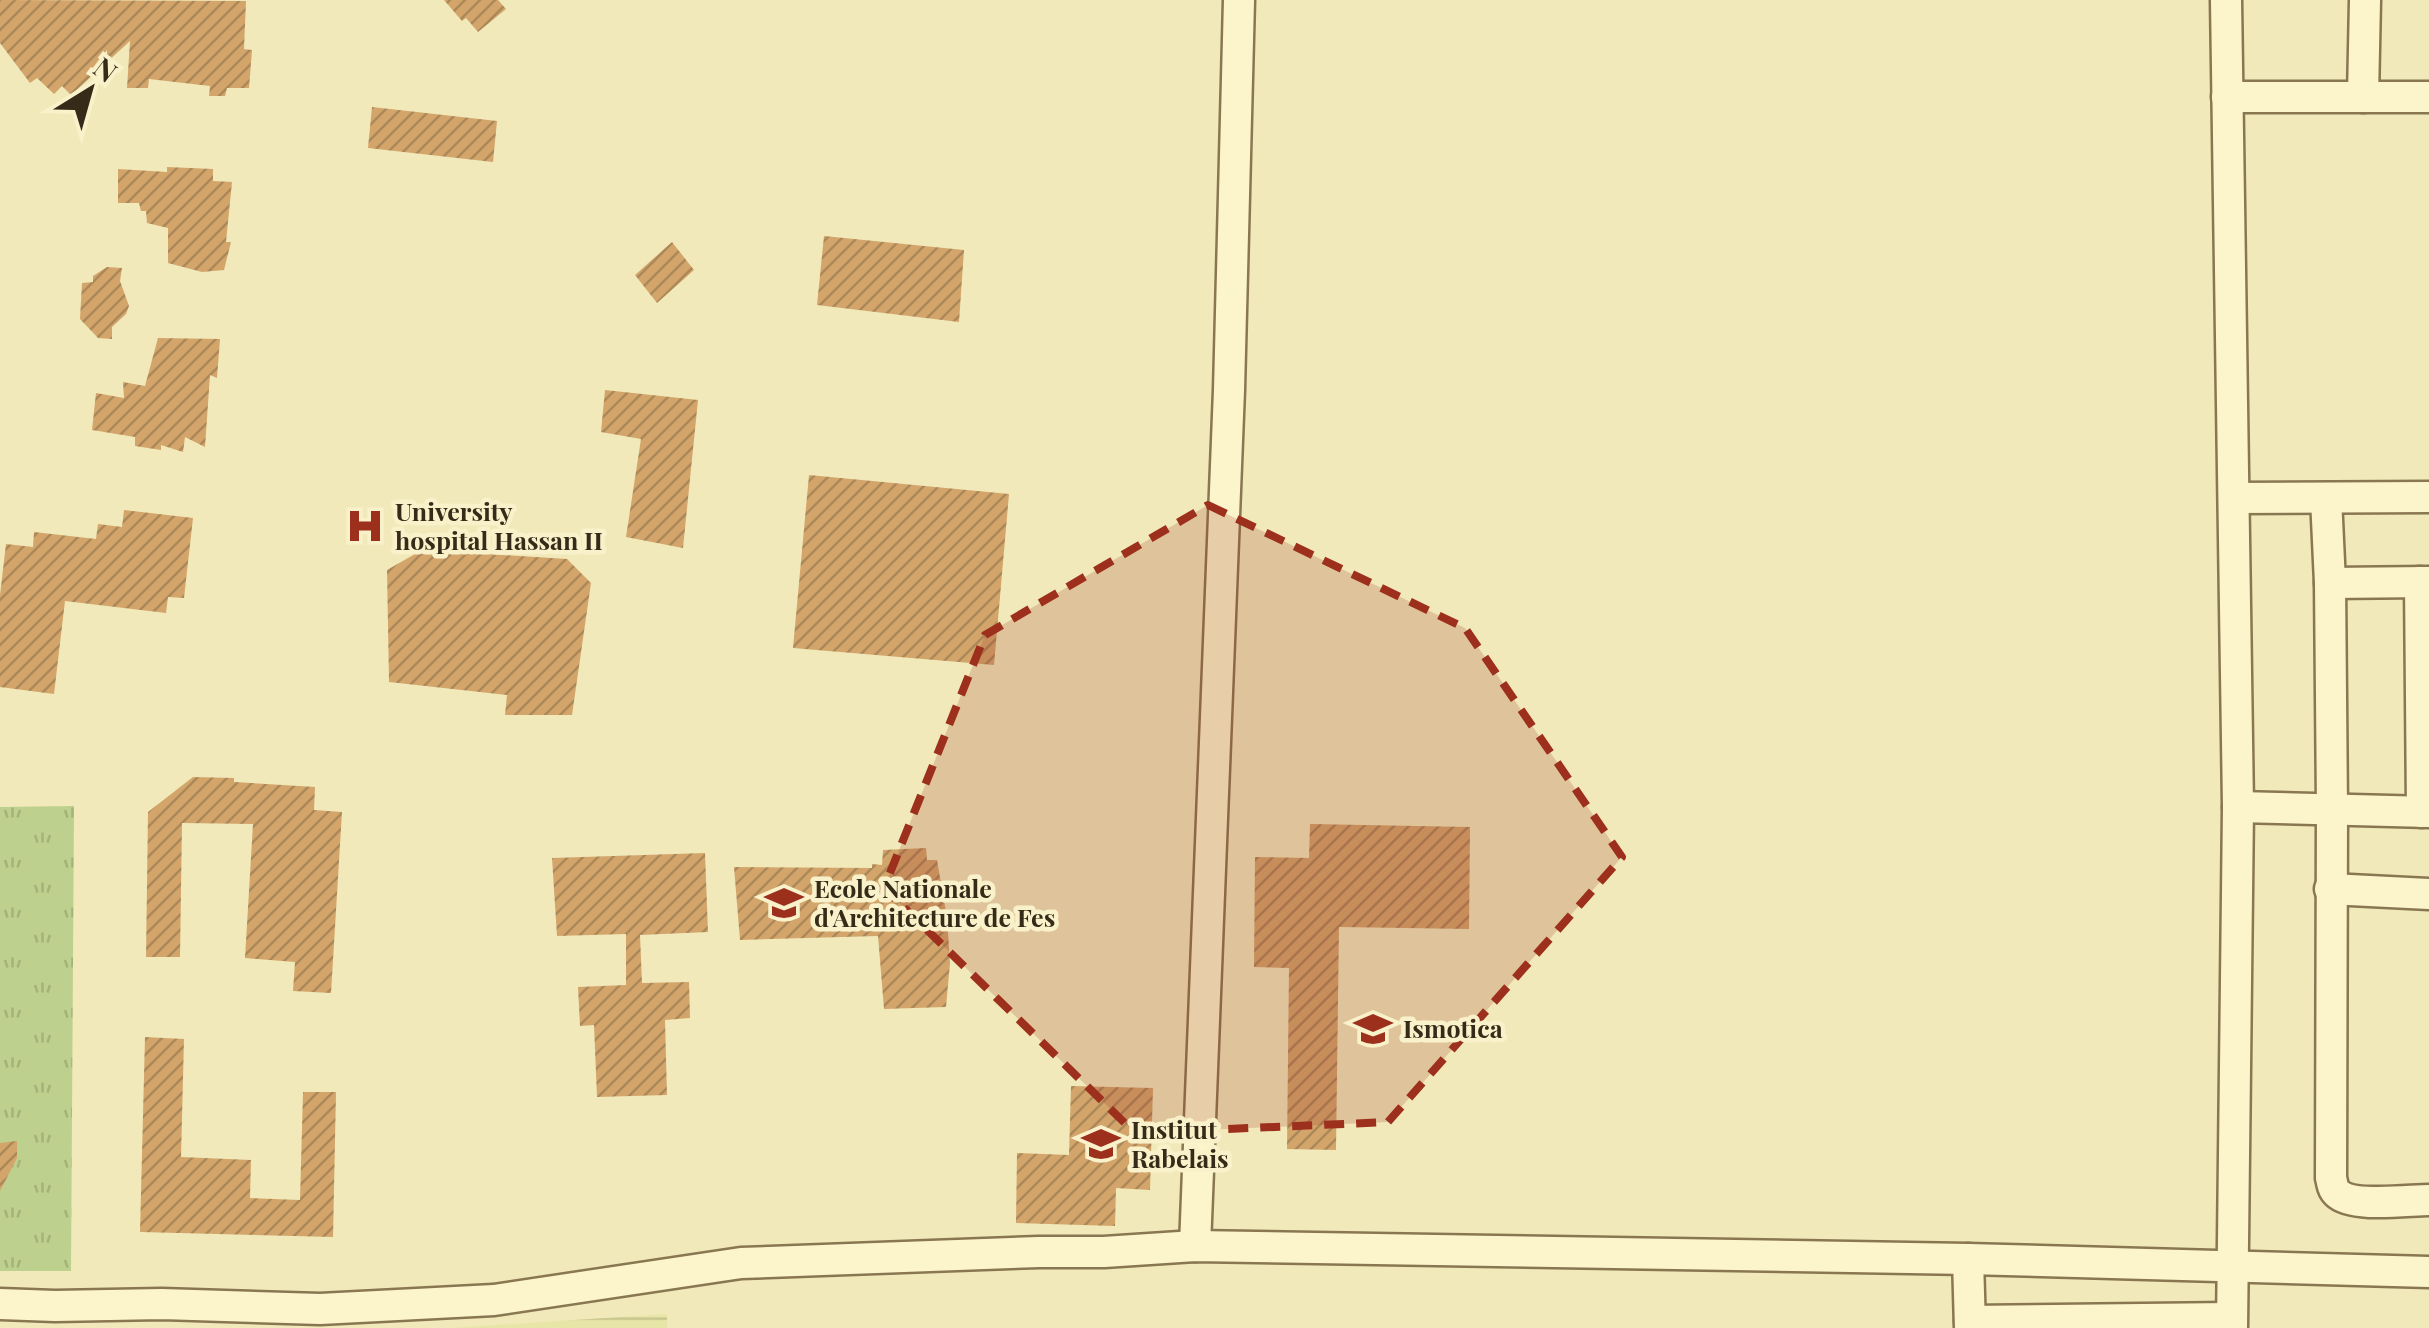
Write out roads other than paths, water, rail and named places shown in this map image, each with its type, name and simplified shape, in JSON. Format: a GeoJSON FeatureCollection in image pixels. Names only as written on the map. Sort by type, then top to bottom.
{"type":"FeatureCollection","features":[{"type":"Feature","properties":{"kind":"street"},"geometry":{"type":"LineString","coordinates":[[1195,1246],[1230,390],[1239,0]]}},
{"type":"Feature","properties":{"kind":"street"},"geometry":{"type":"LineString","coordinates":[[1968,1259],[1970,1325],[2231,1323],[2238,807],[2226,0]]}},
{"type":"Feature","properties":{"kind":"street"},"geometry":{"type":"LineString","coordinates":[[2363,97],[2366,0]]}},
{"type":"Feature","properties":{"kind":"street"},"geometry":{"type":"LineString","coordinates":[[2227,97],[2429,97]]}},
{"type":"Feature","properties":{"kind":"street"},"geometry":{"type":"LineString","coordinates":[[2235,498],[2429,497]]}},
{"type":"Feature","properties":{"kind":"street"},"geometry":{"type":"LineString","coordinates":[[2326,498],[2330,583],[2333,1188],[2352,1200],[2429,1200]]}},
{"type":"Feature","properties":{"kind":"street"},"geometry":{"type":"LineString","coordinates":[[2238,807],[2425,812],[2425,582],[2330,583]]}},
{"type":"Feature","properties":{"kind":"street"},"geometry":{"type":"LineString","coordinates":[[2330,889],[2429,894]]}},
{"type":"Feature","properties":{"kind":"street"},"geometry":{"type":"LineString","coordinates":[[0,1304],[320,1309],[494,1300],[741,1263],[1195,1246],[1968,1259],[2429,1272]]}},
{"type":"Feature","properties":{"kind":"place","name":"University hospital Hassan II"},"geometry":{"type":"Point","coordinates":[365,526]}},
{"type":"Feature","properties":{"kind":"place","name":"Ecole Nationale d'Architecture de Fes"},"geometry":{"type":"Point","coordinates":[784,903]}},
{"type":"Feature","properties":{"kind":"place","name":"Ismotica"},"geometry":{"type":"Point","coordinates":[1373,1029]}},
{"type":"Feature","properties":{"kind":"place","name":"Institut Rabelais"},"geometry":{"type":"Point","coordinates":[1101,1144]}}]}
